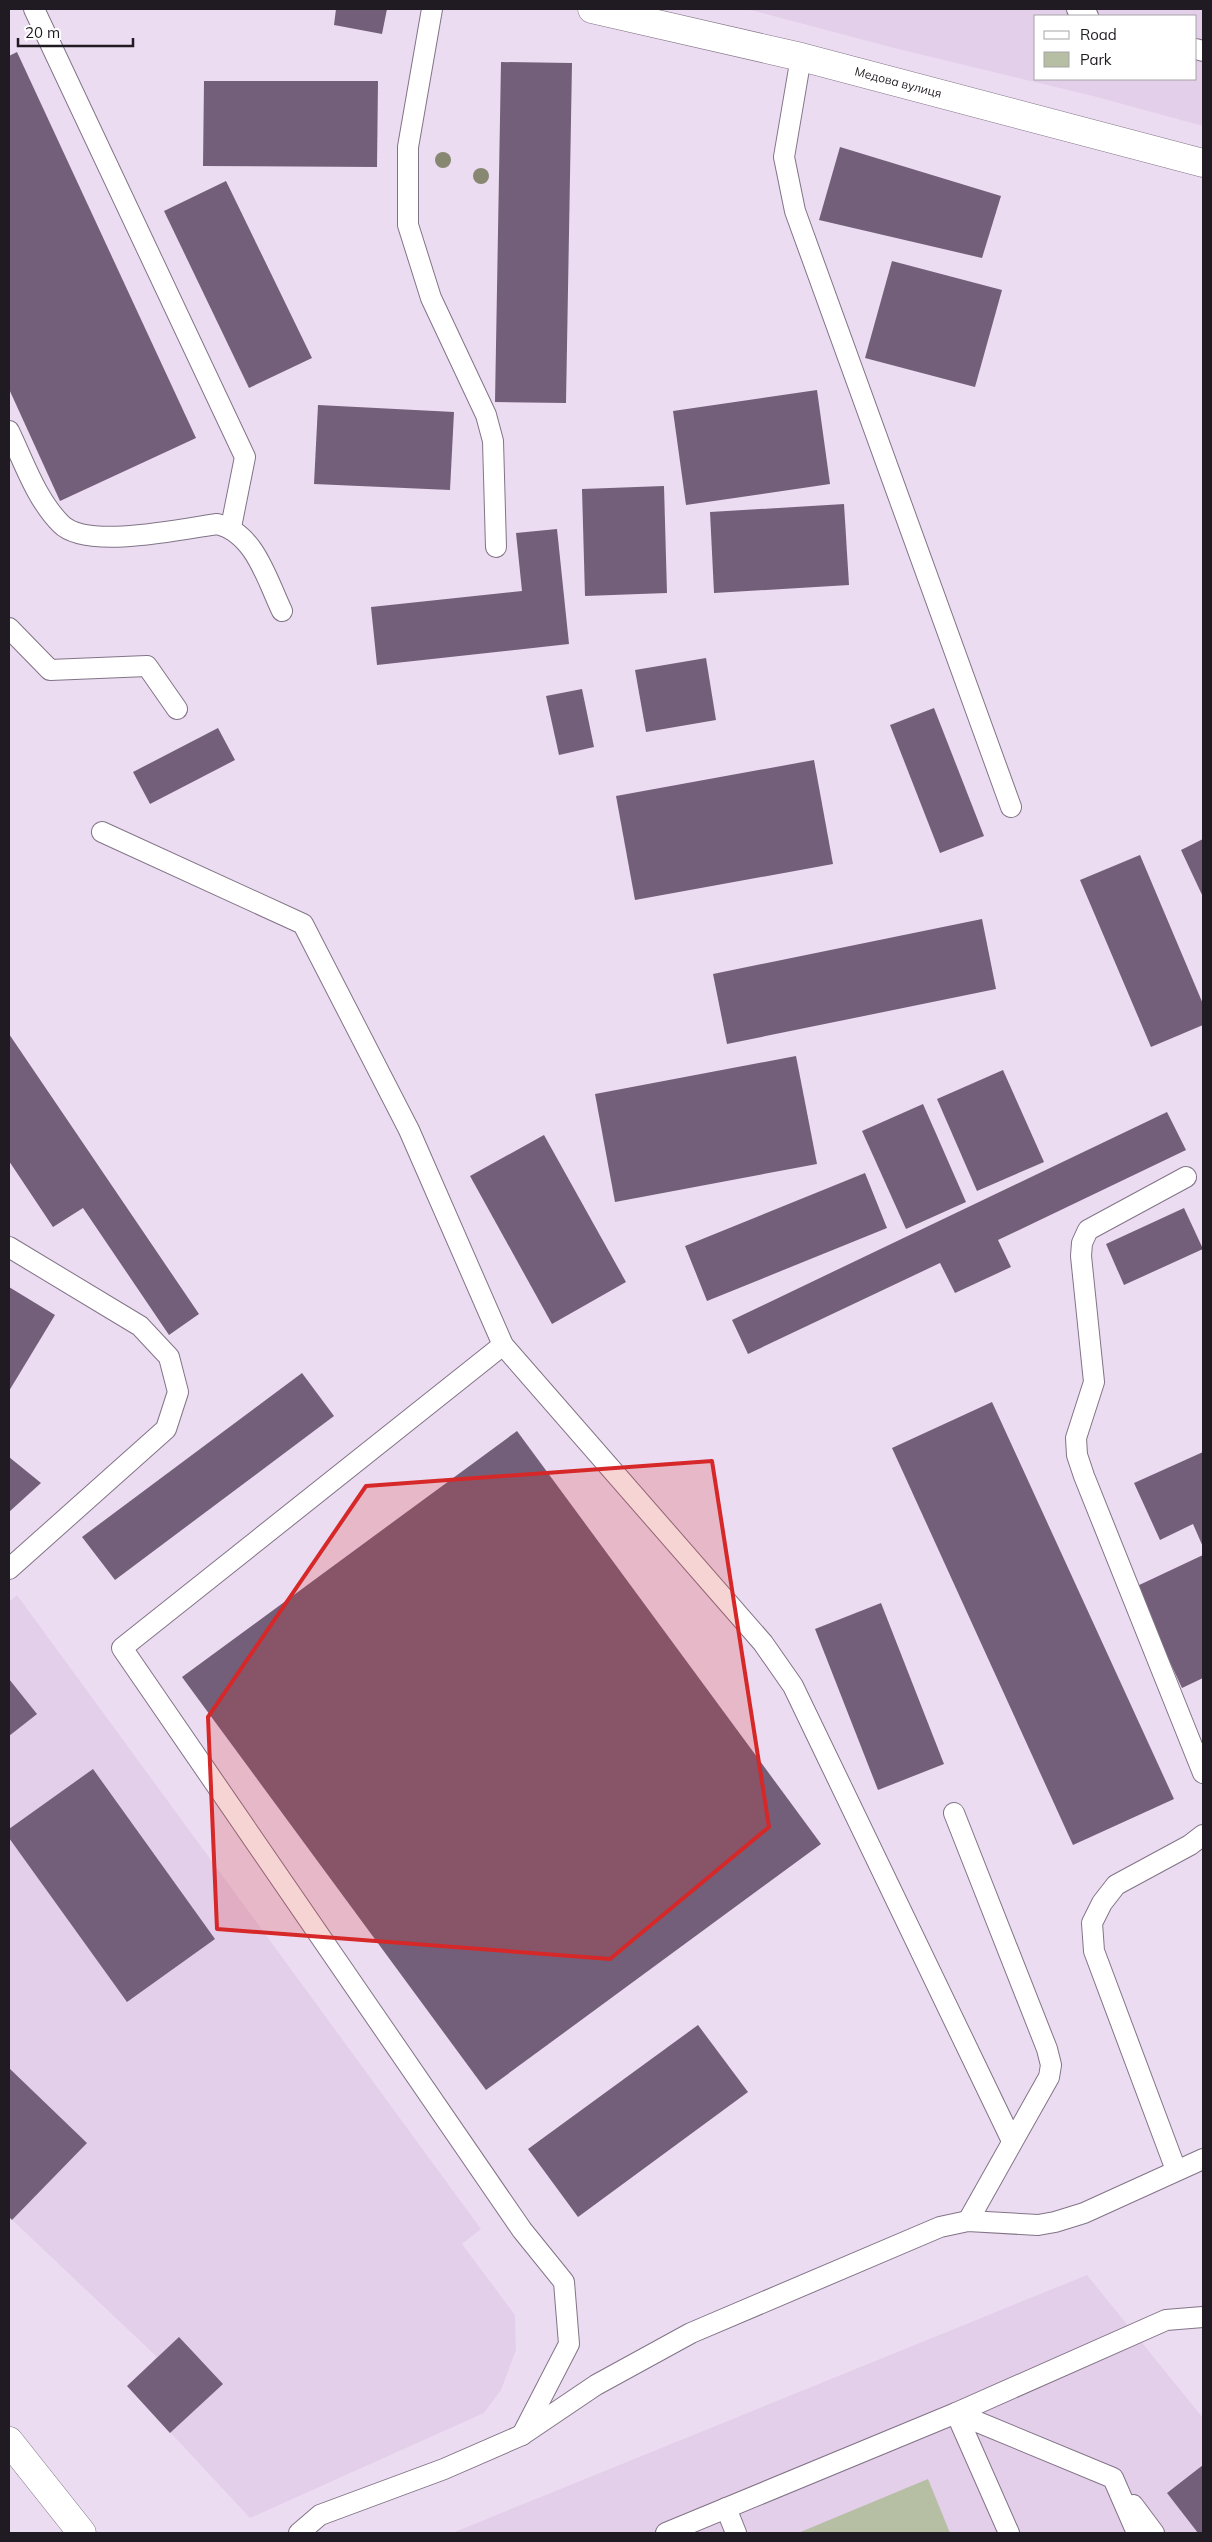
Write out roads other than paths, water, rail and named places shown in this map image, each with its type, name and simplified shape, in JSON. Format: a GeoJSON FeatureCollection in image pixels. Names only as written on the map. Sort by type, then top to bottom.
{"type":"FeatureCollection","features":[{"type":"Feature","properties":{"kind":"street","name":"Медова вулиця"},"geometry":{"type":"LineString","coordinates":[[592,9],[801,57],[1203,163]]}},
{"type":"Feature","properties":{"kind":"street"},"geometry":{"type":"LineString","coordinates":[[9,2441],[82,2533]]}},
{"type":"Feature","properties":{"kind":"lane"},"geometry":{"type":"LineString","coordinates":[[34,9],[245,457],[231,528]]}},
{"type":"Feature","properties":{"kind":"lane"},"geometry":{"type":"LineString","coordinates":[[432,9],[408,147],[408,226],[431,298],[486,415],[493,441],[496,547]]}},
{"type":"Feature","properties":{"kind":"lane"},"geometry":{"type":"LineString","coordinates":[[801,57],[784,157],[795,211],[1011,807]]}},
{"type":"Feature","properties":{"kind":"lane"},"geometry":{"type":"LineString","coordinates":[[9,431],[43,503],[62,526],[90,536],[121,537],[217,524],[231,528],[252,549],[282,611]]}},
{"type":"Feature","properties":{"kind":"lane"},"geometry":{"type":"LineString","coordinates":[[9,628],[50,670],[147,666],[177,709]]}},
{"type":"Feature","properties":{"kind":"lane"},"geometry":{"type":"LineString","coordinates":[[102,832],[303,924],[409,1130],[503,1344],[763,1643],[793,1686],[1012,2141]]}},
{"type":"Feature","properties":{"kind":"lane"},"geometry":{"type":"LineString","coordinates":[[1186,1177],[1088,1230],[1082,1243],[1081,1256],[1094,1382],[1076,1438],[1078,1456],[1084,1476],[1203,1773]]}},
{"type":"Feature","properties":{"kind":"lane"},"geometry":{"type":"LineString","coordinates":[[9,1247],[140,1326],[169,1357],[178,1392],[166,1429],[9,1569]]}},
{"type":"Feature","properties":{"kind":"lane"},"geometry":{"type":"LineString","coordinates":[[503,1344],[122,1648],[522,2230],[564,2282],[569,2344],[522,2435]]}},
{"type":"Feature","properties":{"kind":"lane"},"geometry":{"type":"LineString","coordinates":[[954,1813],[1047,2049],[1051,2065],[1050,2077],[968,2221]]}},
{"type":"Feature","properties":{"kind":"lane"},"geometry":{"type":"LineString","coordinates":[[1176,2170],[1094,1951],[1092,1924],[1102,1903],[1116,1885],[1190,1845],[1203,1835]]}},
{"type":"Feature","properties":{"kind":"lane"},"geometry":{"type":"LineString","coordinates":[[299,2533],[320,2515],[444,2469],[522,2435],[596,2385],[691,2333],[940,2227],[968,2221],[1038,2225],[1054,2222],[1084,2213],[1203,2159]]}},
{"type":"Feature","properties":{"kind":"lane"},"geometry":{"type":"LineString","coordinates":[[666,2533],[956,2413],[1166,2320],[1203,2317]]}},
{"type":"Feature","properties":{"kind":"lane"},"geometry":{"type":"LineString","coordinates":[[956,2413],[1113,2478],[1154,2533]]}},
{"type":"Feature","properties":{"kind":"lane"},"geometry":{"type":"LineString","coordinates":[[956,2413],[1009,2533]]}},
{"type":"Feature","properties":{"kind":"lane"},"geometry":{"type":"LineString","coordinates":[[1113,2478],[1137,2533]]}},
{"type":"Feature","properties":{"kind":"lane"},"geometry":{"type":"LineString","coordinates":[[726,2508],[736,2533]]}}]}
